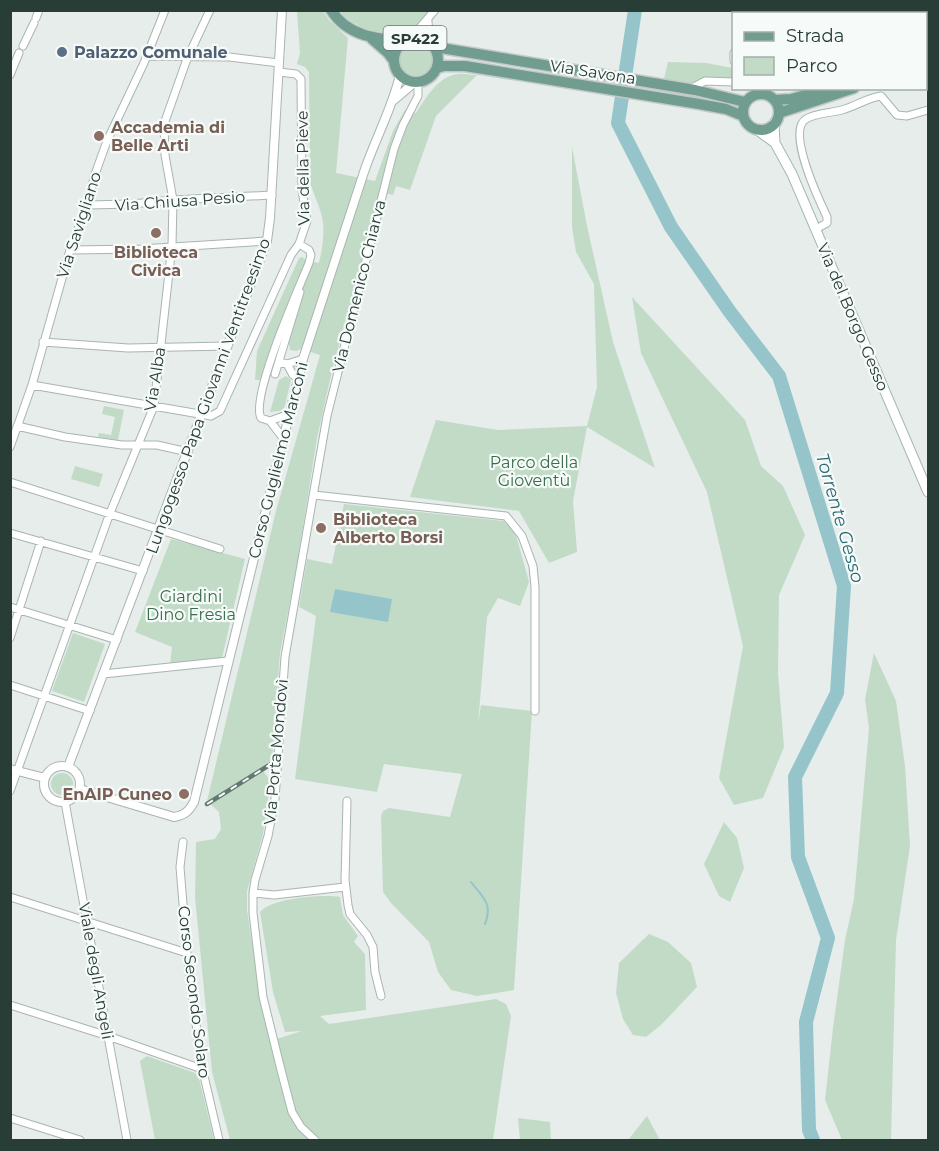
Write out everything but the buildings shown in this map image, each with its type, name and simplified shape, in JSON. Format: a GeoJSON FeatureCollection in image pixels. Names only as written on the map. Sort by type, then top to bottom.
{"type":"FeatureCollection","features":[{"type":"Feature","properties":{"kind":"main road","name":"SP422"},"geometry":{"type":"LineString","coordinates":[[331,10],[345,26],[372,39],[388,52],[400,75]]}},
{"type":"Feature","properties":{"kind":"main road","name":"SP422"},"geometry":{"type":"LineString","coordinates":[[372,39],[409,40],[418,38],[432,44],[438,54],[437,68],[429,78],[416,82]]}},
{"type":"Feature","properties":{"kind":"main road","name":"SP422"},"geometry":{"type":"LineString","coordinates":[[394,61],[397,49],[409,40]]}},
{"type":"Feature","properties":{"kind":"main road","name":"Via Savona"},"geometry":{"type":"LineString","coordinates":[[432,44],[745,102]]}},
{"type":"Feature","properties":{"kind":"main road","name":"Via Savona"},"geometry":{"type":"LineString","coordinates":[[437,68],[465,66],[726,109],[743,116]]}},
{"type":"Feature","properties":{"kind":"main road"},"geometry":{"type":"LineString","coordinates":[[400,75],[416,82]]}},
{"type":"Feature","properties":{"kind":"main road"},"geometry":{"type":"LineString","coordinates":[[824,90],[791,99],[775,100],[769,96],[756,94],[745,102],[743,116],[746,122],[756,129],[769,128],[777,118],[849,90]]}},
{"type":"Feature","properties":{"kind":"main road"},"geometry":{"type":"LineString","coordinates":[[775,100],[777,118]]}},
{"type":"Feature","properties":{"kind":"main road","name":"Via del Borgo Gesso"},"geometry":{"type":"LineString","coordinates":[[775,143],[777,118]]}},
{"type":"Feature","properties":{"kind":"main road","name":"Via del Borgo Gesso"},"geometry":{"type":"LineString","coordinates":[[756,129],[775,143],[792,174],[928,492]]}},
{"type":"Feature","properties":{"kind":"street","name":"Via Savigliano"},"geometry":{"type":"LineString","coordinates":[[10,447],[32,385],[70,250],[88,205],[107,141],[147,56],[165,10]]}},
{"type":"Feature","properties":{"kind":"street","name":"Via Alba"},"geometry":{"type":"LineString","coordinates":[[10,791],[14,770],[45,696],[110,513],[154,406],[172,246],[173,200],[165,155],[164,124],[188,57],[210,10]]}},
{"type":"Feature","properties":{"kind":"street","name":"Lungogesso Papa Giovanni Ventitreesimo"},"geometry":{"type":"LineString","coordinates":[[68,767],[267,241],[272,195],[282,10]]}},
{"type":"Feature","properties":{"kind":"street"},"geometry":{"type":"LineString","coordinates":[[409,40],[428,21],[435,10]]}},
{"type":"Feature","properties":{"kind":"street"},"geometry":{"type":"LineString","coordinates":[[10,75],[36,17]]}},
{"type":"Feature","properties":{"kind":"street"},"geometry":{"type":"LineString","coordinates":[[428,21],[432,44]]}},
{"type":"Feature","properties":{"kind":"street"},"geometry":{"type":"LineString","coordinates":[[147,56],[229,57],[279,68]]}},
{"type":"Feature","properties":{"kind":"street","name":"Via della Pieve"},"geometry":{"type":"LineString","coordinates":[[203,415],[211,416],[220,411],[291,255],[299,244],[307,221],[302,190],[301,81],[296,74],[279,68]]}},
{"type":"Feature","properties":{"kind":"street","name":"Corso Guglielmo Marconi"},"geometry":{"type":"LineString","coordinates":[[80,789],[174,817],[182,816],[189,811],[194,802],[303,359],[370,155],[394,100],[400,75]]}},
{"type":"Feature","properties":{"kind":"street","name":"Via Savona"},"geometry":{"type":"LineString","coordinates":[[689,90],[705,81],[732,82]]}},
{"type":"Feature","properties":{"kind":"street","name":"Corso Guglielmo Marconi"},"geometry":{"type":"LineString","coordinates":[[394,100],[416,82]]}},
{"type":"Feature","properties":{"kind":"street","name":"Via Domenico Chiarva"},"geometry":{"type":"LineString","coordinates":[[314,495],[334,385],[394,149],[418,96],[416,82]]}},
{"type":"Feature","properties":{"kind":"street"},"geometry":{"type":"LineString","coordinates":[[816,230],[826,223],[827,217],[805,164],[799,133],[800,124],[806,118],[845,109],[881,96],[897,115],[907,117],[928,110]]}},
{"type":"Feature","properties":{"kind":"street","name":"Via Chiusa Pesio"},"geometry":{"type":"LineString","coordinates":[[88,205],[272,195]]}},
{"type":"Feature","properties":{"kind":"street"},"geometry":{"type":"LineString","coordinates":[[70,250],[267,241]]}},
{"type":"Feature","properties":{"kind":"street","name":"Via della Pieve"},"geometry":{"type":"LineString","coordinates":[[283,438],[270,421],[261,418],[259,406],[270,365],[311,255],[309,250],[299,244]]}},
{"type":"Feature","properties":{"kind":"street","name":"Via della Pieve"},"geometry":{"type":"LineString","coordinates":[[275,374],[299,300],[301,284]]}},
{"type":"Feature","properties":{"kind":"street"},"geometry":{"type":"LineString","coordinates":[[43,342],[128,348],[228,346]]}},
{"type":"Feature","properties":{"kind":"street"},"geometry":{"type":"LineString","coordinates":[[279,362],[287,364],[303,359]]}},
{"type":"Feature","properties":{"kind":"street"},"geometry":{"type":"LineString","coordinates":[[287,364],[292,375],[298,378]]}},
{"type":"Feature","properties":{"kind":"street"},"geometry":{"type":"LineString","coordinates":[[32,385],[203,415]]}},
{"type":"Feature","properties":{"kind":"street"},"geometry":{"type":"LineString","coordinates":[[270,421],[289,414]]}},
{"type":"Feature","properties":{"kind":"street"},"geometry":{"type":"LineString","coordinates":[[17,426],[65,437],[157,446],[188,452]]}},
{"type":"Feature","properties":{"kind":"street"},"geometry":{"type":"LineString","coordinates":[[10,482],[220,549]]}},
{"type":"Feature","properties":{"kind":"street"},"geometry":{"type":"LineString","coordinates":[[314,495],[509,518],[522,536],[532,566],[535,588],[535,711]]}},
{"type":"Feature","properties":{"kind":"street","name":"Via Porta Mondovì"},"geometry":{"type":"LineString","coordinates":[[314,495],[285,657],[275,799],[268,836],[255,880],[253,914],[263,997],[281,1070],[296,1119],[315,1140]]}},
{"type":"Feature","properties":{"kind":"street"},"geometry":{"type":"LineString","coordinates":[[10,533],[143,571]]}},
{"type":"Feature","properties":{"kind":"street"},"geometry":{"type":"LineString","coordinates":[[10,638],[41,541]]}},
{"type":"Feature","properties":{"kind":"street"},"geometry":{"type":"LineString","coordinates":[[10,607],[117,640]]}},
{"type":"Feature","properties":{"kind":"street"},"geometry":{"type":"LineString","coordinates":[[103,674],[228,661]]}},
{"type":"Feature","properties":{"kind":"street"},"geometry":{"type":"LineString","coordinates":[[10,685],[90,711]]}},
{"type":"Feature","properties":{"kind":"street"},"geometry":{"type":"LineString","coordinates":[[68,767],[77,773],[80,789],[76,796],[60,802],[50,798],[44,789],[45,778],[52,769],[68,767]]}},
{"type":"Feature","properties":{"kind":"street"},"geometry":{"type":"LineString","coordinates":[[14,770],[45,778]]}},
{"type":"Feature","properties":{"kind":"street"},"geometry":{"type":"LineString","coordinates":[[346,801],[345,886],[350,914],[361,926],[374,947],[375,976],[381,996]]}},
{"type":"Feature","properties":{"kind":"street","name":"Viale degli Angeli"},"geometry":{"type":"LineString","coordinates":[[65,802],[127,1140]]}},
{"type":"Feature","properties":{"kind":"street","name":"Corso Secondo Solaro"},"geometry":{"type":"LineString","coordinates":[[183,842],[180,867],[187,953],[202,1069],[219,1140]]}},
{"type":"Feature","properties":{"kind":"street"},"geometry":{"type":"LineString","coordinates":[[253,892],[274,895],[345,886]]}},
{"type":"Feature","properties":{"kind":"street"},"geometry":{"type":"LineString","coordinates":[[10,897],[187,953]]}},
{"type":"Feature","properties":{"kind":"street"},"geometry":{"type":"LineString","coordinates":[[10,1005],[202,1069]]}},
{"type":"Feature","properties":{"kind":"street"},"geometry":{"type":"LineString","coordinates":[[10,1118],[55,1137],[80,1140]]}},
{"type":"Feature","properties":{"kind":"green space"},"geometry":{"type":"Polygon","coordinates":[[[297,11],[323,11],[348,38],[336,173],[375,181],[393,131],[405,110],[416,113],[433,89],[444,79],[460,74],[477,75],[436,116],[410,190],[396,186],[393,195],[380,192],[332,371],[317,438],[297,565],[280,653],[272,760],[261,768],[270,780],[270,785],[263,834],[247,891],[247,910],[260,995],[270,1041],[302,1031],[285,1032],[273,992],[260,912],[266,907],[286,900],[322,896],[340,897],[343,915],[358,936],[354,942],[365,954],[366,1010],[320,1016],[329,1024],[496,999],[506,1004],[511,1016],[493,1140],[230,1140],[212,1072],[195,897],[196,842],[215,839],[221,829],[219,812],[207,801],[276,511],[320,355],[301,349],[290,350],[288,338],[277,334],[260,380],[255,380],[257,351],[299,258],[319,263],[323,243],[322,216],[310,182],[309,72],[305,67],[297,64],[300,53],[297,11]]]}},
{"type":"Feature","properties":{"kind":"green space"},"geometry":{"type":"Polygon","coordinates":[[[340,11],[429,11],[416,25],[406,30],[386,32],[355,24],[340,11]]]}},
{"type":"Feature","properties":{"kind":"green space"},"geometry":{"type":"Polygon","coordinates":[[[416,43],[428,48],[433,60],[428,72],[416,77],[404,72],[399,60],[404,48],[416,43]]]}},
{"type":"Feature","properties":{"kind":"green space"},"geometry":{"type":"Polygon","coordinates":[[[668,62],[706,63],[732,68],[732,80],[699,79],[691,84],[664,79],[668,62]]]}},
{"type":"Feature","properties":{"kind":"green space","name":"Parco della Gioventù"},"geometry":{"type":"Polygon","coordinates":[[[572,147],[613,342],[655,468],[587,427],[573,501],[577,552],[549,563],[519,511],[410,497],[436,420],[498,430],[587,426],[597,387],[594,284],[576,252],[572,227],[572,147]]]}},
{"type":"Feature","properties":{"kind":"green space"},"geometry":{"type":"Polygon","coordinates":[[[632,297],[745,420],[761,466],[783,486],[805,535],[779,595],[778,673],[784,747],[763,798],[734,805],[719,778],[743,646],[707,492],[641,353],[632,297]]]}},
{"type":"Feature","properties":{"kind":"green space"},"geometry":{"type":"Polygon","coordinates":[[[286,376],[291,380],[284,409],[270,412],[279,380],[286,376]]]}},
{"type":"Feature","properties":{"kind":"green space"},"geometry":{"type":"Polygon","coordinates":[[[104,406],[124,410],[118,440],[98,437],[99,433],[111,435],[115,417],[102,414],[104,406]]]}},
{"type":"Feature","properties":{"kind":"green space"},"geometry":{"type":"Polygon","coordinates":[[[75,466],[103,474],[99,487],[71,479],[75,466]]]}},
{"type":"Feature","properties":{"kind":"green space"},"geometry":{"type":"Polygon","coordinates":[[[344,504],[504,521],[516,535],[529,582],[520,606],[498,598],[487,617],[478,724],[481,705],[532,711],[514,990],[477,996],[451,990],[438,972],[429,942],[383,892],[381,816],[383,811],[389,808],[450,817],[462,774],[384,764],[377,792],[295,779],[316,616],[299,607],[307,559],[332,564],[344,504]]]}},
{"type":"Feature","properties":{"kind":"green space","name":"Giardini Dino Fresia"},"geometry":{"type":"Polygon","coordinates":[[[171,539],[245,559],[222,658],[170,665],[172,647],[135,632],[171,539]]]}},
{"type":"Feature","properties":{"kind":"green space"},"geometry":{"type":"Polygon","coordinates":[[[73,633],[105,644],[84,702],[52,691],[73,633]]]}},
{"type":"Feature","properties":{"kind":"green space"},"geometry":{"type":"Polygon","coordinates":[[[874,653],[896,701],[905,766],[910,846],[896,940],[891,1140],[842,1140],[825,1100],[845,940],[854,899],[869,728],[865,699],[874,653]]]}},
{"type":"Feature","properties":{"kind":"green space"},"geometry":{"type":"Polygon","coordinates":[[[58,773],[66,773],[73,780],[73,788],[66,795],[58,795],[51,788],[51,780],[58,773]]]}},
{"type":"Feature","properties":{"kind":"green space"},"geometry":{"type":"Polygon","coordinates":[[[724,822],[737,838],[744,868],[730,902],[719,896],[704,864],[724,822]]]}},
{"type":"Feature","properties":{"kind":"green space"},"geometry":{"type":"Polygon","coordinates":[[[649,934],[668,942],[691,963],[697,987],[662,1024],[646,1037],[633,1035],[623,1019],[616,993],[619,963],[649,934]]]}},
{"type":"Feature","properties":{"kind":"green space"},"geometry":{"type":"Polygon","coordinates":[[[147,1056],[198,1074],[214,1140],[155,1140],[140,1061],[147,1056]]]}},
{"type":"Feature","properties":{"kind":"green space"},"geometry":{"type":"Polygon","coordinates":[[[647,1116],[660,1140],[628,1140],[647,1116]]]}},
{"type":"Feature","properties":{"kind":"green space"},"geometry":{"type":"Polygon","coordinates":[[[518,1118],[550,1122],[551,1140],[520,1140],[518,1118]]]}},
{"type":"Feature","properties":{"kind":"water"},"geometry":{"type":"Polygon","coordinates":[[[335,589],[392,599],[388,622],[330,612],[335,589]]]}},
{"type":"Feature","properties":{"kind":"waterway","name":"Torrente Gesso"},"geometry":{"type":"LineString","coordinates":[[635,10],[618,123],[671,227],[730,312],[779,376],[844,586],[837,693],[795,777],[798,857],[828,938],[806,1022],[809,1130],[813,1140]]}},
{"type":"Feature","properties":{"kind":"waterway"},"geometry":{"type":"LineString","coordinates":[[471,882],[486,901],[488,911],[485,924]]}},
{"type":"Feature","properties":{"kind":"railway"},"geometry":{"type":"LineString","coordinates":[[207,804],[271,764]]}},
{"type":"Feature","properties":{"kind":"place","name":"Palazzo Comunale"},"geometry":{"type":"Point","coordinates":[62,52]}},
{"type":"Feature","properties":{"kind":"place","name":"Accademia di Belle Arti"},"geometry":{"type":"Point","coordinates":[99,136]}},
{"type":"Feature","properties":{"kind":"place","name":"Biblioteca Civica"},"geometry":{"type":"Point","coordinates":[156,233]}},
{"type":"Feature","properties":{"kind":"place","name":"Biblioteca Alberto Borsi"},"geometry":{"type":"Point","coordinates":[321,528]}},
{"type":"Feature","properties":{"kind":"place","name":"EnAIP Cuneo"},"geometry":{"type":"Point","coordinates":[184,794]}}]}
